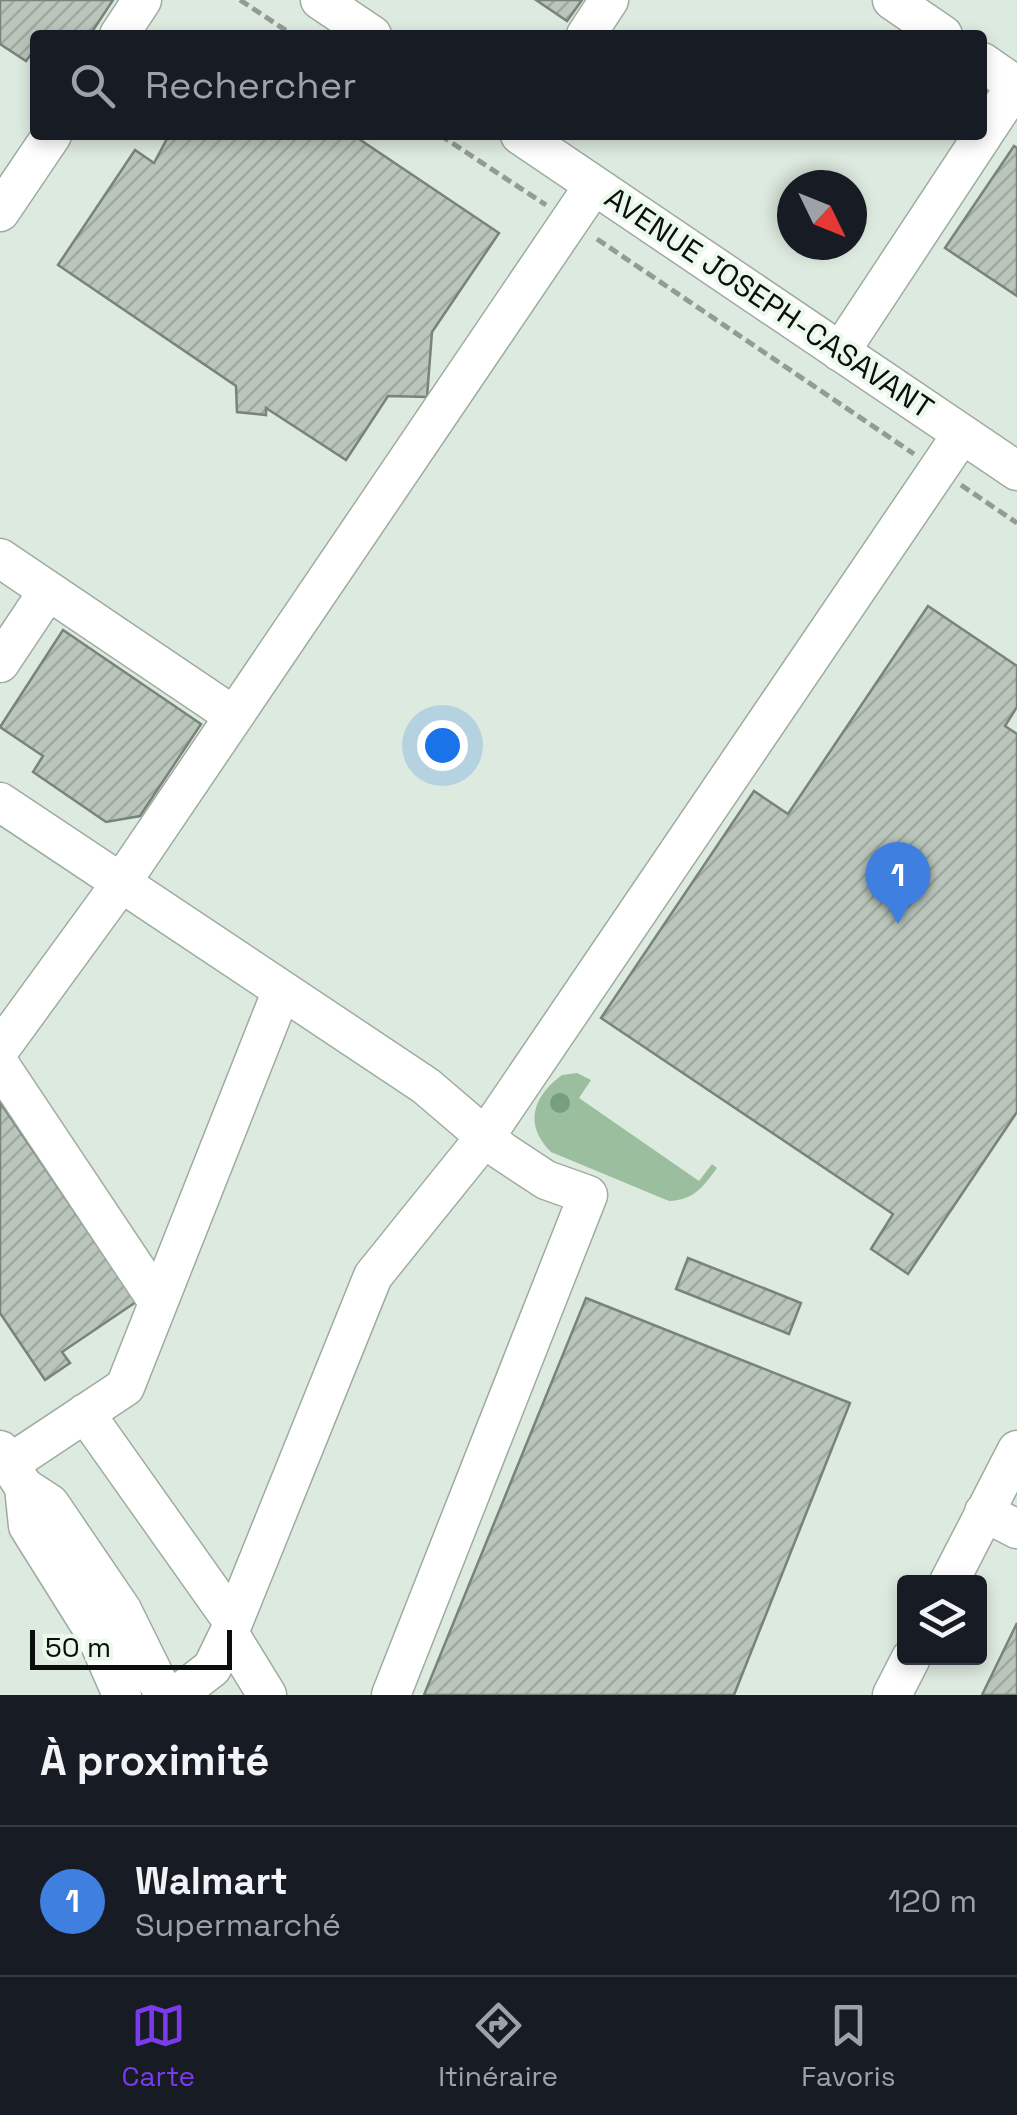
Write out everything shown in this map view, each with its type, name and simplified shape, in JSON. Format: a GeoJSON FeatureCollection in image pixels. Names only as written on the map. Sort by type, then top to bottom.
{"type":"FeatureCollection","features":[{"type":"Feature","properties":{"kind":"street"},"geometry":{"type":"LineString","coordinates":[[122,30],[142,0]]}},
{"type":"Feature","properties":{"kind":"street"},"geometry":{"type":"LineString","coordinates":[[320,0],[365,30]]}},
{"type":"Feature","properties":{"kind":"street"},"geometry":{"type":"LineString","coordinates":[[589,30],[609,0]]}},
{"type":"Feature","properties":{"kind":"street"},"geometry":{"type":"LineString","coordinates":[[892,0],[936,30]]}},
{"type":"Feature","properties":{"kind":"street"},"geometry":{"type":"LineString","coordinates":[[987,65],[1016,85],[987,129]]}},
{"type":"Feature","properties":{"kind":"street"},"geometry":{"type":"LineString","coordinates":[[0,212],[49,140]]}},
{"type":"Feature","properties":{"kind":"street","name":"AVENUE JOSEPH-CASAVANT"},"geometry":{"type":"LineString","coordinates":[[527,140],[1017,471]]}},
{"type":"Feature","properties":{"kind":"street"},"geometry":{"type":"LineString","coordinates":[[840,352],[980,140]]}},
{"type":"Feature","properties":{"kind":"street"},"geometry":{"type":"LineString","coordinates":[[0,1049],[121,883],[594,185]]}},
{"type":"Feature","properties":{"kind":"street"},"geometry":{"type":"LineString","coordinates":[[177,1695],[212,1668],[231,1628],[372,1276],[485,1138],[962,434]]}},
{"type":"Feature","properties":{"kind":"street"},"geometry":{"type":"LineString","coordinates":[[0,558],[234,716]]}},
{"type":"Feature","properties":{"kind":"street"},"geometry":{"type":"LineString","coordinates":[[0,663],[48,591]]}},
{"type":"Feature","properties":{"kind":"street"},"geometry":{"type":"LineString","coordinates":[[0,802],[426,1086],[485,1138],[546,1180],[588,1195],[391,1695]]}},
{"type":"Feature","properties":{"kind":"street"},"geometry":{"type":"LineString","coordinates":[[11,1467],[124,1386],[282,990]]}},
{"type":"Feature","properties":{"kind":"street"},"geometry":{"type":"LineString","coordinates":[[0,1066],[158,1302]]}},
{"type":"Feature","properties":{"kind":"street"},"geometry":{"type":"LineString","coordinates":[[84,1413],[231,1628],[267,1695]]}},
{"type":"Feature","properties":{"kind":"street"},"geometry":{"type":"LineString","coordinates":[[954,1575],[1001,1521],[1017,1450]]}},
{"type":"Feature","properties":{"kind":"street"},"geometry":{"type":"LineString","coordinates":[[11,1467],[28,1526],[96,1633],[122,1695]]}},
{"type":"Feature","properties":{"kind":"street"},"geometry":{"type":"LineString","coordinates":[[11,1467],[50,1504],[101,1580],[164,1695]]}},
{"type":"Feature","properties":{"kind":"street"},"geometry":{"type":"LineString","coordinates":[[892,1695],[907,1665]]}},
{"type":"Feature","properties":{"kind":"path"},"geometry":{"type":"LineString","coordinates":[[240,0],[285,30]]}},
{"type":"Feature","properties":{"kind":"path"},"geometry":{"type":"LineString","coordinates":[[448,140],[1017,523]]}},
{"type":"Feature","properties":{"kind":"green space"},"geometry":{"type":"Polygon","coordinates":[[[577,1073],[591,1080],[579,1098],[699,1181],[712,1164],[717,1168],[697,1191],[669,1201],[551,1152],[537,1132],[538,1102],[562,1075],[577,1073]]]}},
{"type":"Feature","properties":{"kind":"building"},"geometry":{"type":"Polygon","coordinates":[[[0,0],[113,0],[93,30],[30,30],[30,56],[26,61],[0,44],[0,0]]]}},
{"type":"Feature","properties":{"kind":"building"},"geometry":{"type":"Polygon","coordinates":[[[536,0],[582,0],[567,21],[536,0]]]}},
{"type":"Feature","properties":{"kind":"building"},"geometry":{"type":"Polygon","coordinates":[[[166,140],[360,140],[499,233],[432,332],[427,397],[388,396],[346,460],[266,408],[266,415],[237,412],[236,386],[58,265],[135,150],[154,163],[166,140]]]}},
{"type":"Feature","properties":{"kind":"building"},"geometry":{"type":"Polygon","coordinates":[[[1014,146],[1017,148],[1017,296],[945,248],[1014,146]]]}},
{"type":"Feature","properties":{"kind":"building"},"geometry":{"type":"Polygon","coordinates":[[[928,606],[1017,666],[1017,707],[1005,726],[1017,734],[1017,1112],[908,1274],[871,1249],[893,1214],[601,1018],[754,791],[788,814],[928,606]]]}},
{"type":"Feature","properties":{"kind":"building"},"geometry":{"type":"Polygon","coordinates":[[[63,630],[201,724],[140,816],[106,822],[33,772],[43,756],[0,727],[63,630]]]}},
{"type":"Feature","properties":{"kind":"building"},"geometry":{"type":"Polygon","coordinates":[[[0,1102],[136,1302],[62,1352],[70,1363],[45,1380],[0,1313],[0,1102]]]}},
{"type":"Feature","properties":{"kind":"building"},"geometry":{"type":"Polygon","coordinates":[[[688,1258],[801,1303],[789,1334],[676,1289],[688,1258]]]}},
{"type":"Feature","properties":{"kind":"building"},"geometry":{"type":"Polygon","coordinates":[[[586,1298],[850,1403],[734,1695],[424,1695],[586,1298]]]}},
{"type":"Feature","properties":{"kind":"building"},"geometry":{"type":"Polygon","coordinates":[[[1017,1623],[1017,1695],[982,1695],[1017,1623]]]}},
{"type":"Feature","properties":{"kind":"place","name":"Walmart"},"geometry":{"type":"Point","coordinates":[898,924]}}]}
